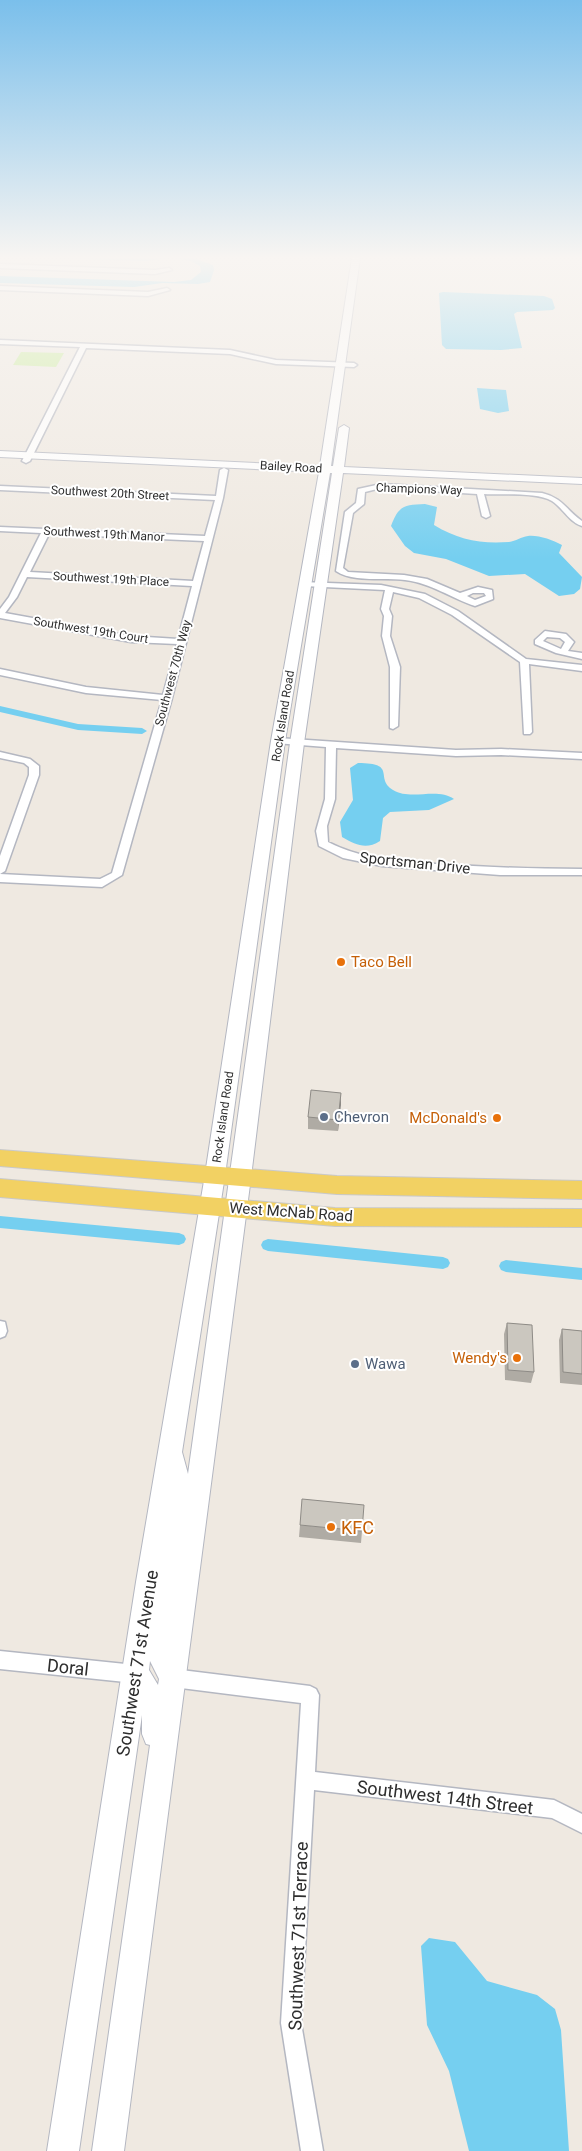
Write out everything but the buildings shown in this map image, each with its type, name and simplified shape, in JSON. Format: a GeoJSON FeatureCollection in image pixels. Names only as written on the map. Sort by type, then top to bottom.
{"type":"FeatureCollection","features":[{"type":"Feature","properties":{"kind":"main road","name":"Rock Island Road"},"geometry":{"type":"LineString","coordinates":[[215,1175],[278,741],[343,358]]}},
{"type":"Feature","properties":{"kind":"main road"},"geometry":{"type":"LineString","coordinates":[[352,380],[355,360]]}},
{"type":"Feature","properties":{"kind":"main road","name":"Rock Island Road"},"geometry":{"type":"LineString","coordinates":[[241,1177],[297,742],[346,418]]}},
{"type":"Feature","properties":{"kind":"main road","name":"Bailey Road"},"geometry":{"type":"LineString","coordinates":[[0,454],[28,458],[224,470],[338,472],[582,481]]}},
{"type":"Feature","properties":{"kind":"main road","name":"Bailey Road"},"geometry":{"type":"LineString","coordinates":[[0,460],[28,458],[324,472]]}},
{"type":"Feature","properties":{"kind":"main road","name":"Bailey Road"},"geometry":{"type":"LineString","coordinates":[[338,472],[582,486]]}},
{"type":"Feature","properties":{"kind":"main road","name":"West McNab Road"},"geometry":{"type":"LineString","coordinates":[[0,1158],[337,1184],[582,1190]]}},
{"type":"Feature","properties":{"kind":"main road","name":"Southwest 71st Avenue"},"geometry":{"type":"LineString","coordinates":[[63,2151],[135,1674],[215,1175]]}},
{"type":"Feature","properties":{"kind":"main road"},"geometry":{"type":"LineString","coordinates":[[108,2151],[241,1177]]}},
{"type":"Feature","properties":{"kind":"main road","name":"West McNab Road"},"geometry":{"type":"LineString","coordinates":[[0,1188],[335,1217],[582,1218]]}},
{"type":"Feature","properties":{"kind":"main road"},"geometry":{"type":"LineString","coordinates":[[171,1451],[180,1489],[158,1642],[163,1660],[173,1678]]}},
{"type":"Feature","properties":{"kind":"main road"},"geometry":{"type":"LineString","coordinates":[[114,2102],[111,2055],[158,1718],[150,1694],[135,1674]]}},
{"type":"Feature","properties":{"kind":"street"},"geometry":{"type":"LineString","coordinates":[[28,458],[78,358]]}},
{"type":"Feature","properties":{"kind":"street"},"geometry":{"type":"LineString","coordinates":[[263,358],[276,362],[342,364],[355,360]]}},
{"type":"Feature","properties":{"kind":"street","name":"Southwest 70th Way"},"geometry":{"type":"LineString","coordinates":[[0,878],[102,883],[116,875],[182,642],[220,498],[224,470]]}},
{"type":"Feature","properties":{"kind":"street","name":"Champions Way"},"geometry":{"type":"LineString","coordinates":[[475,603],[426,581],[404,577],[346,574],[339,569],[349,512],[360,504],[362,491],[381,486],[554,497],[562,503],[573,519],[582,524]]}},
{"type":"Feature","properties":{"kind":"street","name":"Southwest 20th Street"},"geometry":{"type":"LineString","coordinates":[[0,488],[220,498]]}},
{"type":"Feature","properties":{"kind":"street","name":"Champions Way"},"geometry":{"type":"LineString","coordinates":[[480,491],[486,516]]}},
{"type":"Feature","properties":{"kind":"street","name":"Southwest 19th Manor"},"geometry":{"type":"LineString","coordinates":[[0,529],[208,539]]}},
{"type":"Feature","properties":{"kind":"street"},"geometry":{"type":"LineString","coordinates":[[0,615],[13,597],[46,531]]}},
{"type":"Feature","properties":{"kind":"street","name":"Southwest 19th Place"},"geometry":{"type":"LineString","coordinates":[[25,574],[196,584]]}},
{"type":"Feature","properties":{"kind":"street"},"geometry":{"type":"LineString","coordinates":[[304,586],[381,592],[392,590],[422,596],[455,612],[524,661],[582,668]]}},
{"type":"Feature","properties":{"kind":"street"},"geometry":{"type":"LineString","coordinates":[[392,590],[391,613],[388,616],[386,636],[395,667],[393,726]]}},
{"type":"Feature","properties":{"kind":"street"},"geometry":{"type":"LineString","coordinates":[[455,612],[490,597],[489,592],[476,590],[462,596]]}},
{"type":"Feature","properties":{"kind":"street","name":"Southwest 19th Court"},"geometry":{"type":"LineString","coordinates":[[0,615],[130,639],[182,642]]}},
{"type":"Feature","properties":{"kind":"street"},"geometry":{"type":"LineString","coordinates":[[563,652],[582,656]]}},
{"type":"Feature","properties":{"kind":"street"},"geometry":{"type":"LineString","coordinates":[[524,661],[527,732]]}},
{"type":"Feature","properties":{"kind":"street"},"geometry":{"type":"LineString","coordinates":[[0,672],[86,690],[167,698]]}},
{"type":"Feature","properties":{"kind":"street"},"geometry":{"type":"LineString","coordinates":[[278,741],[456,753],[501,752],[582,756]]}},
{"type":"Feature","properties":{"kind":"street","name":"Sportsman Drive"},"geometry":{"type":"LineString","coordinates":[[332,745],[329,780],[330,802],[319,834],[323,844],[347,856],[382,863],[508,872],[582,872]]}},
{"type":"Feature","properties":{"kind":"street"},"geometry":{"type":"LineString","coordinates":[[0,755],[27,761],[34,766],[34,775],[0,871]]}},
{"type":"Feature","properties":{"kind":"street","name":"Doral"},"geometry":{"type":"LineString","coordinates":[[0,1660],[135,1674]]}},
{"type":"Feature","properties":{"kind":"street","name":"Southwest 71st Terrace"},"geometry":{"type":"LineString","coordinates":[[173,1678],[310,1695],[291,2023],[312,2151]]}},
{"type":"Feature","properties":{"kind":"street","name":"Southwest 14th Street"},"geometry":{"type":"LineString","coordinates":[[305,1780],[554,1809],[582,1824]]}},
{"type":"Feature","properties":{"kind":"green space"},"geometry":{"type":"Polygon","coordinates":[[[17,358],[61,358],[56,367],[13,365],[17,358]]]}},
{"type":"Feature","properties":{"kind":"water"},"geometry":{"type":"Polygon","coordinates":[[[477,388],[506,390],[509,411],[498,413],[480,409],[477,388]]]}},
{"type":"Feature","properties":{"kind":"water"},"geometry":{"type":"Polygon","coordinates":[[[425,504],[437,507],[434,525],[470,540],[509,542],[525,537],[537,536],[562,545],[559,553],[582,577],[580,589],[574,594],[559,596],[525,574],[489,576],[446,559],[414,553],[405,546],[391,526],[397,514],[403,508],[425,504]]]}},
{"type":"Feature","properties":{"kind":"water"},"geometry":{"type":"Polygon","coordinates":[[[358,763],[382,768],[385,781],[393,790],[400,793],[440,794],[454,799],[429,810],[390,812],[383,818],[380,841],[366,846],[356,844],[342,837],[340,822],[353,800],[350,768],[358,763]]]}},
{"type":"Feature","properties":{"kind":"water"},"geometry":{"type":"Polygon","coordinates":[[[429,1938],[455,1942],[487,1981],[537,1995],[555,2009],[561,2030],[569,2151],[469,2151],[449,2071],[427,2025],[421,1946],[429,1938]]]}},
{"type":"Feature","properties":{"kind":"waterway"},"geometry":{"type":"LineString","coordinates":[[0,709],[78,727],[142,731]]}},
{"type":"Feature","properties":{"kind":"waterway"},"geometry":{"type":"LineString","coordinates":[[0,1222],[179,1239]]}},
{"type":"Feature","properties":{"kind":"waterway"},"geometry":{"type":"LineString","coordinates":[[268,1245],[443,1263]]}},
{"type":"Feature","properties":{"kind":"waterway"},"geometry":{"type":"LineString","coordinates":[[506,1266],[582,1274]]}},
{"type":"Feature","properties":{"kind":"place","name":"Taco Bell"},"geometry":{"type":"Point","coordinates":[341,962]}},
{"type":"Feature","properties":{"kind":"place","name":"Chevron"},"geometry":{"type":"Point","coordinates":[324,1117]}},
{"type":"Feature","properties":{"kind":"place","name":"McDonald's"},"geometry":{"type":"Point","coordinates":[497,1118]}},
{"type":"Feature","properties":{"kind":"place","name":"Wendy's"},"geometry":{"type":"Point","coordinates":[517,1358]}},
{"type":"Feature","properties":{"kind":"place","name":"Wawa"},"geometry":{"type":"Point","coordinates":[355,1364]}},
{"type":"Feature","properties":{"kind":"place","name":"KFC"},"geometry":{"type":"Point","coordinates":[331,1527]}}]}
